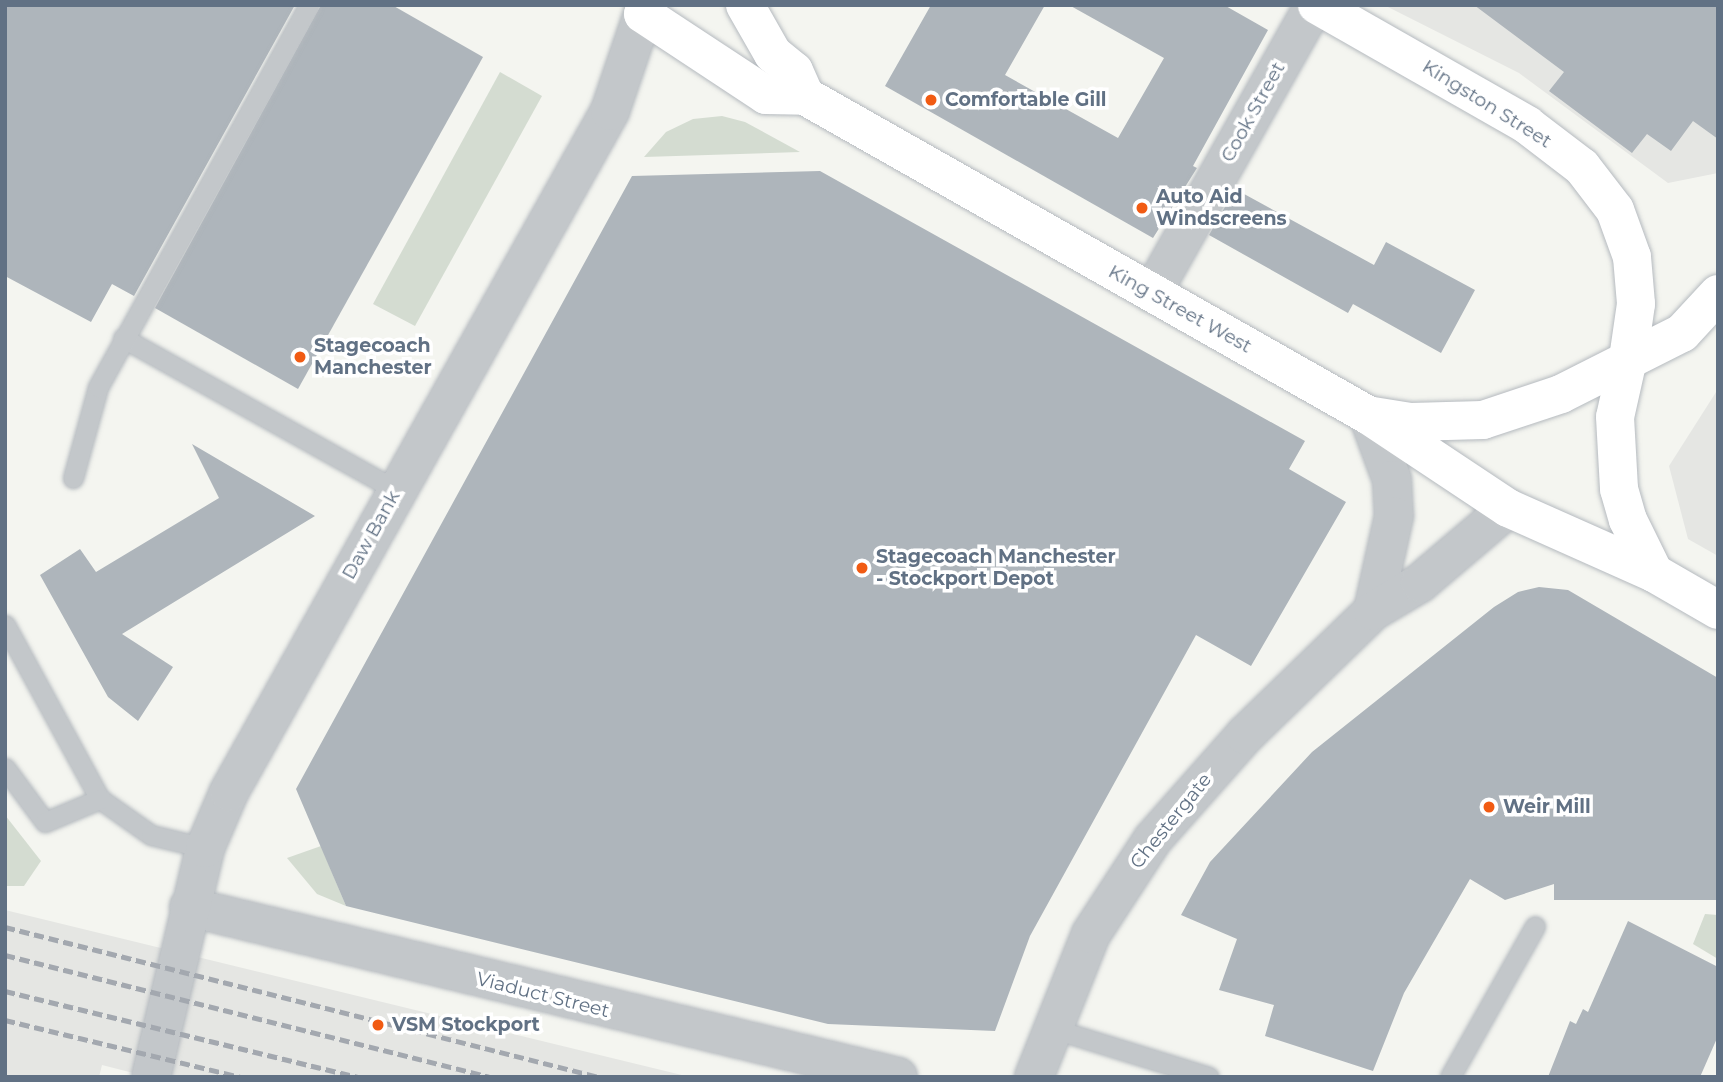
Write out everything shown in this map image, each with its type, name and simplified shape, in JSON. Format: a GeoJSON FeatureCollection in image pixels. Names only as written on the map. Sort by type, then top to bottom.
{"type":"FeatureCollection","features":[{"type":"Feature","properties":{"kind":"main road"},"geometry":{"type":"LineString","coordinates":[[745,5],[773,54],[794,71],[805,96]]}},
{"type":"Feature","properties":{"kind":"main road","name":"Kingston Street"},"geometry":{"type":"LineString","coordinates":[[1324,7],[1527,124],[1582,167],[1615,211],[1632,257],[1636,304],[1628,359]]}},
{"type":"Feature","properties":{"kind":"main road","name":"King Street West"},"geometry":{"type":"LineString","coordinates":[[640,8],[766,95],[805,96],[1368,415],[1508,508],[1654,573],[1718,610]]}},
{"type":"Feature","properties":{"kind":"main road"},"geometry":{"type":"LineString","coordinates":[[1368,415],[1410,422],[1483,420],[1561,394],[1682,333],[1718,294]]}},
{"type":"Feature","properties":{"kind":"main road"},"geometry":{"type":"LineString","coordinates":[[1628,359],[1615,417],[1619,489],[1628,520],[1654,573]]}},
{"type":"Feature","properties":{"kind":"street","name":"Cook Street"},"geometry":{"type":"LineString","coordinates":[[1152,293],[1324,7]]}},
{"type":"Feature","properties":{"kind":"street","name":"Daw Bank"},"geometry":{"type":"LineString","coordinates":[[151,1077],[205,848],[229,792],[610,111],[640,8]]}},
{"type":"Feature","properties":{"kind":"street"},"geometry":{"type":"LineString","coordinates":[[1368,415],[1392,481],[1394,516],[1373,611]]}},
{"type":"Feature","properties":{"kind":"street","name":"Chestergate"},"geometry":{"type":"LineString","coordinates":[[1034,1077],[1051,1028],[1091,934],[1153,839],[1245,735],[1373,611],[1420,583],[1508,508]]}},
{"type":"Feature","properties":{"kind":"street","name":"Viaduct Street"},"geometry":{"type":"LineString","coordinates":[[189,907],[898,1077]]}},
{"type":"Feature","properties":{"kind":"lane"},"geometry":{"type":"LineString","coordinates":[[73,478],[98,387],[309,5]]}},
{"type":"Feature","properties":{"kind":"lane"},"geometry":{"type":"LineString","coordinates":[[124,338],[396,490]]}},
{"type":"Feature","properties":{"kind":"lane"},"geometry":{"type":"LineString","coordinates":[[5,625],[100,799],[151,835],[205,848]]}},
{"type":"Feature","properties":{"kind":"lane"},"geometry":{"type":"LineString","coordinates":[[5,768],[45,822],[100,799]]}},
{"type":"Feature","properties":{"kind":"lane"},"geometry":{"type":"LineString","coordinates":[[1450,1077],[1535,926]]}},
{"type":"Feature","properties":{"kind":"lane"},"geometry":{"type":"LineString","coordinates":[[1051,1028],[1209,1077]]}},
{"type":"Feature","properties":{"kind":"shaded area"},"geometry":{"type":"Polygon","coordinates":[[[1384,5],[1718,5],[1718,173],[1668,183],[1519,73],[1384,5]]]}},
{"type":"Feature","properties":{"kind":"shaded area"},"geometry":{"type":"Polygon","coordinates":[[[500,72],[542,96],[415,326],[373,304],[500,72]]]}},
{"type":"Feature","properties":{"kind":"shaded area"},"geometry":{"type":"Polygon","coordinates":[[[722,116],[745,122],[800,152],[644,157],[666,132],[693,119],[722,116]]]}},
{"type":"Feature","properties":{"kind":"shaded area"},"geometry":{"type":"Polygon","coordinates":[[[1718,389],[1718,556],[1688,539],[1669,466],[1718,389]]]}},
{"type":"Feature","properties":{"kind":"shaded area"},"geometry":{"type":"Polygon","coordinates":[[[5,815],[41,861],[24,886],[5,886],[5,815]]]}},
{"type":"Feature","properties":{"kind":"shaded area"},"geometry":{"type":"Polygon","coordinates":[[[321,846],[346,906],[317,894],[287,858],[321,846]]]}},
{"type":"Feature","properties":{"kind":"shaded area"},"geometry":{"type":"Polygon","coordinates":[[[5,910],[690,1077],[149,1077],[102,1065],[99,1077],[5,1077],[5,910]]]}},
{"type":"Feature","properties":{"kind":"shaded area"},"geometry":{"type":"Polygon","coordinates":[[[1705,914],[1718,915],[1718,959],[1693,944],[1705,914]]]}},
{"type":"Feature","properties":{"kind":"building"},"geometry":{"type":"Polygon","coordinates":[[[5,5],[295,5],[134,296],[112,284],[91,322],[5,276],[5,5]]]}},
{"type":"Feature","properties":{"kind":"building"},"geometry":{"type":"Polygon","coordinates":[[[321,5],[392,5],[483,57],[298,389],[155,308],[321,5]]]}},
{"type":"Feature","properties":{"kind":"building"},"geometry":{"type":"Polygon","coordinates":[[[931,5],[1045,5],[1005,75],[1118,138],[1164,58],[1069,5],[1224,5],[1268,30],[1193,166],[1197,168],[1153,238],[885,86],[931,5]]]}},
{"type":"Feature","properties":{"kind":"building"},"geometry":{"type":"Polygon","coordinates":[[[1474,5],[1718,5],[1718,139],[1693,121],[1671,151],[1647,134],[1632,153],[1549,91],[1564,72],[1474,5]]]}},
{"type":"Feature","properties":{"kind":"building","name":"Stagecoach Manchester - Stockport Depot"},"geometry":{"type":"Polygon","coordinates":[[[820,171],[1305,441],[1289,469],[1346,502],[1251,666],[1196,635],[1030,936],[995,1031],[828,1024],[346,906],[296,789],[632,176],[820,171]]]}},
{"type":"Feature","properties":{"kind":"building"},"geometry":{"type":"Polygon","coordinates":[[[1235,189],[1374,265],[1386,242],[1475,290],[1441,353],[1353,304],[1348,313],[1209,235],[1235,189]]]}},
{"type":"Feature","properties":{"kind":"building"},"geometry":{"type":"Polygon","coordinates":[[[192,444],[315,516],[122,634],[173,667],[138,721],[108,697],[40,575],[80,549],[96,572],[219,498],[192,444]]]}},
{"type":"Feature","properties":{"kind":"building","name":"Weir Mill"},"geometry":{"type":"Polygon","coordinates":[[[1539,587],[1568,590],[1718,678],[1718,900],[1554,900],[1554,884],[1505,900],[1470,879],[1404,993],[1373,1071],[1265,1036],[1274,1005],[1219,990],[1237,939],[1181,915],[1210,862],[1312,752],[1494,607],[1518,592],[1539,587]]]}},
{"type":"Feature","properties":{"kind":"building"},"geometry":{"type":"Polygon","coordinates":[[[1628,921],[1718,967],[1718,1036],[1700,1077],[1548,1077],[1570,1021],[1576,1024],[1583,1009],[1588,1012],[1628,921]]]}},
{"type":"Feature","properties":{"kind":"railway"},"geometry":{"type":"LineString","coordinates":[[5,927],[599,1077]]}},
{"type":"Feature","properties":{"kind":"railway"},"geometry":{"type":"LineString","coordinates":[[5,955],[489,1077]]}},
{"type":"Feature","properties":{"kind":"railway"},"geometry":{"type":"LineString","coordinates":[[5,991],[358,1077]]}},
{"type":"Feature","properties":{"kind":"railway"},"geometry":{"type":"LineString","coordinates":[[5,1020],[241,1077]]}},
{"type":"Feature","properties":{"kind":"place","name":"Comfortable Gill"},"geometry":{"type":"Point","coordinates":[931,100]}},
{"type":"Feature","properties":{"kind":"place","name":"Auto Aid Windscreens"},"geometry":{"type":"Point","coordinates":[1142,208]}},
{"type":"Feature","properties":{"kind":"place","name":"Stagecoach Manchester"},"geometry":{"type":"Point","coordinates":[300,357]}},
{"type":"Feature","properties":{"kind":"place","name":"Stagecoach Manchester - Stockport Depot"},"geometry":{"type":"Point","coordinates":[862,568]}},
{"type":"Feature","properties":{"kind":"place","name":"Weir Mill"},"geometry":{"type":"Point","coordinates":[1489,807]}},
{"type":"Feature","properties":{"kind":"place","name":"VSM Stockport"},"geometry":{"type":"Point","coordinates":[378,1025]}}]}
